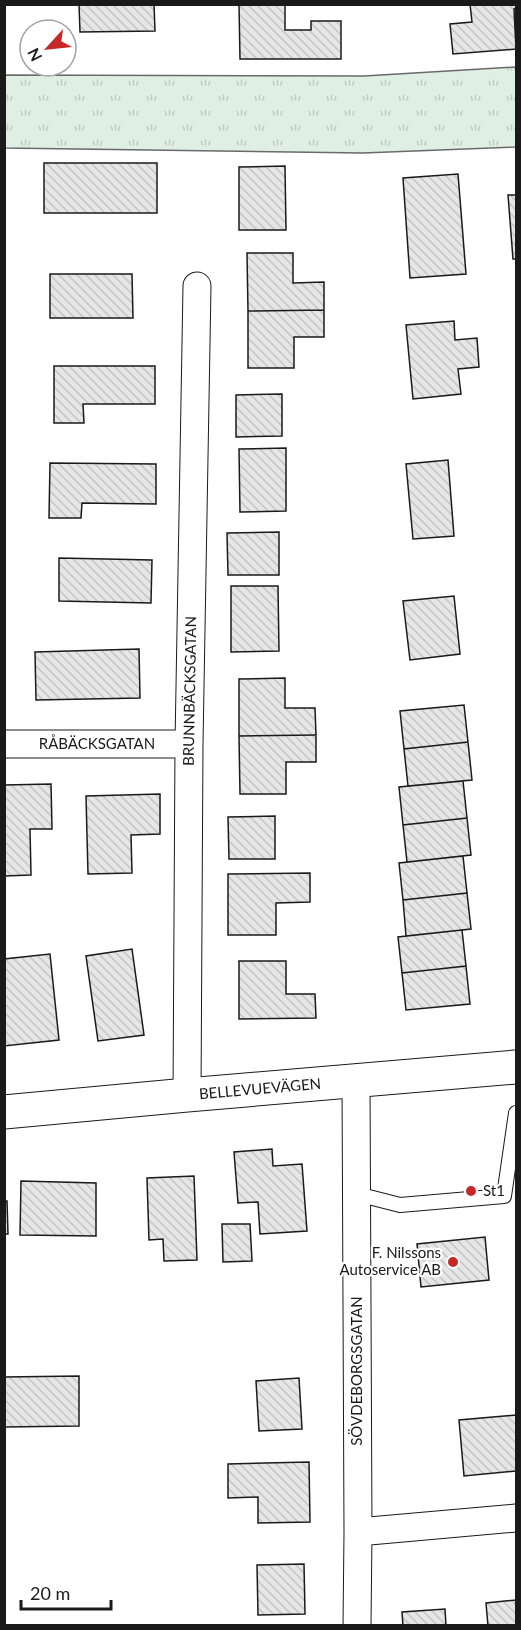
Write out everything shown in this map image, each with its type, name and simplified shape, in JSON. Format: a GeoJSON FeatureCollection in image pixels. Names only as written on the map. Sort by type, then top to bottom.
{"type":"FeatureCollection","features":[{"type":"Feature","properties":{"kind":"street","name":"BRUNNBÄCKSGATAN"},"geometry":{"type":"LineString","coordinates":[[187,1095],[189,744],[197,286]]}},
{"type":"Feature","properties":{"kind":"street","name":"RÅBÄCKSGATAN"},"geometry":{"type":"LineString","coordinates":[[4,744],[189,744]]}},
{"type":"Feature","properties":{"kind":"street","name":"BELLEVUEVÄGEN"},"geometry":{"type":"LineString","coordinates":[[4,1113],[516,1067]]}},
{"type":"Feature","properties":{"kind":"street","name":"SÖVDEBORGSGATAN"},"geometry":{"type":"LineString","coordinates":[[356,1080],[357,1626]]}},
{"type":"Feature","properties":{"kind":"street"},"geometry":{"type":"LineString","coordinates":[[358,1532],[516,1518]]}},
{"type":"Feature","properties":{"kind":"lane"},"geometry":{"type":"LineString","coordinates":[[357,1194],[400,1205],[504,1196],[516,1113]]}},
{"type":"Feature","properties":{"kind":"green space"},"geometry":{"type":"Polygon","coordinates":[[[516,67],[516,147],[363,153],[5,148],[5,75],[18,75],[18,78],[78,78],[78,75],[364,76],[516,67]]]}},
{"type":"Feature","properties":{"kind":"building"},"geometry":{"type":"Polygon","coordinates":[[[79,4],[154,4],[155,31],[80,32],[79,4]]]}},
{"type":"Feature","properties":{"kind":"building"},"geometry":{"type":"Polygon","coordinates":[[[239,4],[285,4],[285,30],[311,30],[311,21],[341,21],[341,59],[240,59],[239,4]]]}},
{"type":"Feature","properties":{"kind":"building"},"geometry":{"type":"Polygon","coordinates":[[[470,4],[516,4],[514,9],[516,49],[453,54],[450,24],[472,22],[470,4]]]}},
{"type":"Feature","properties":{"kind":"building"},"geometry":{"type":"Polygon","coordinates":[[[44,163],[157,163],[157,213],[44,213],[44,163]]]}},
{"type":"Feature","properties":{"kind":"building"},"geometry":{"type":"Polygon","coordinates":[[[285,166],[286,230],[239,230],[239,167],[285,166]]]}},
{"type":"Feature","properties":{"kind":"building"},"geometry":{"type":"Polygon","coordinates":[[[458,174],[466,274],[410,278],[403,178],[458,174]]]}},
{"type":"Feature","properties":{"kind":"building"},"geometry":{"type":"Polygon","coordinates":[[[508,195],[516,195],[516,259],[513,259],[508,195]]]}},
{"type":"Feature","properties":{"kind":"building"},"geometry":{"type":"Polygon","coordinates":[[[247,253],[293,253],[293,283],[324,282],[324,310],[248,311],[247,253]]]}},
{"type":"Feature","properties":{"kind":"building"},"geometry":{"type":"Polygon","coordinates":[[[50,274],[132,274],[133,318],[50,318],[50,274]]]}},
{"type":"Feature","properties":{"kind":"building"},"geometry":{"type":"Polygon","coordinates":[[[324,310],[324,337],[294,337],[294,368],[248,368],[248,311],[324,310]]]}},
{"type":"Feature","properties":{"kind":"building"},"geometry":{"type":"Polygon","coordinates":[[[454,321],[455,340],[477,338],[479,367],[458,369],[461,394],[413,399],[406,325],[454,321]]]}},
{"type":"Feature","properties":{"kind":"building"},"geometry":{"type":"Polygon","coordinates":[[[54,366],[155,366],[155,404],[83,404],[84,423],[54,423],[54,366]]]}},
{"type":"Feature","properties":{"kind":"building"},"geometry":{"type":"Polygon","coordinates":[[[282,394],[282,436],[236,437],[236,395],[282,394]]]}},
{"type":"Feature","properties":{"kind":"building"},"geometry":{"type":"Polygon","coordinates":[[[286,448],[286,511],[240,512],[239,449],[286,448]]]}},
{"type":"Feature","properties":{"kind":"building"},"geometry":{"type":"Polygon","coordinates":[[[448,460],[454,536],[413,539],[406,464],[448,460]]]}},
{"type":"Feature","properties":{"kind":"building"},"geometry":{"type":"Polygon","coordinates":[[[50,463],[156,464],[156,504],[82,503],[81,518],[49,518],[50,463]]]}},
{"type":"Feature","properties":{"kind":"building"},"geometry":{"type":"Polygon","coordinates":[[[279,532],[279,575],[228,575],[227,533],[279,532]]]}},
{"type":"Feature","properties":{"kind":"building"},"geometry":{"type":"Polygon","coordinates":[[[59,558],[152,560],[151,603],[59,601],[59,558]]]}},
{"type":"Feature","properties":{"kind":"building"},"geometry":{"type":"Polygon","coordinates":[[[231,586],[278,586],[279,651],[231,652],[231,586]]]}},
{"type":"Feature","properties":{"kind":"building"},"geometry":{"type":"Polygon","coordinates":[[[454,596],[460,654],[410,660],[403,601],[454,596]]]}},
{"type":"Feature","properties":{"kind":"building"},"geometry":{"type":"Polygon","coordinates":[[[139,649],[140,698],[36,700],[35,652],[139,649]]]}},
{"type":"Feature","properties":{"kind":"building"},"geometry":{"type":"Polygon","coordinates":[[[285,678],[285,708],[315,708],[316,735],[239,736],[239,679],[285,678]]]}},
{"type":"Feature","properties":{"kind":"building"},"geometry":{"type":"Polygon","coordinates":[[[464,705],[468,742],[404,749],[400,711],[464,705]]]}},
{"type":"Feature","properties":{"kind":"building"},"geometry":{"type":"Polygon","coordinates":[[[316,735],[316,762],[286,762],[286,794],[240,794],[239,736],[316,735]]]}},
{"type":"Feature","properties":{"kind":"building"},"geometry":{"type":"Polygon","coordinates":[[[468,742],[472,780],[408,786],[404,749],[468,742]]]}},
{"type":"Feature","properties":{"kind":"building"},"geometry":{"type":"Polygon","coordinates":[[[463,781],[467,818],[403,825],[399,787],[463,781]]]}},
{"type":"Feature","properties":{"kind":"building"},"geometry":{"type":"Polygon","coordinates":[[[51,784],[52,829],[30,829],[31,875],[4,876],[4,785],[51,784]]]}},
{"type":"Feature","properties":{"kind":"building"},"geometry":{"type":"Polygon","coordinates":[[[160,794],[160,834],[131,835],[132,873],[88,874],[86,796],[160,794]]]}},
{"type":"Feature","properties":{"kind":"building"},"geometry":{"type":"Polygon","coordinates":[[[275,816],[275,859],[229,859],[228,817],[275,816]]]}},
{"type":"Feature","properties":{"kind":"building"},"geometry":{"type":"Polygon","coordinates":[[[467,818],[471,855],[407,862],[403,825],[467,818]]]}},
{"type":"Feature","properties":{"kind":"building"},"geometry":{"type":"Polygon","coordinates":[[[463,856],[467,893],[403,900],[399,863],[463,856]]]}},
{"type":"Feature","properties":{"kind":"building"},"geometry":{"type":"Polygon","coordinates":[[[310,873],[310,902],[276,903],[276,935],[228,935],[228,874],[310,873]]]}},
{"type":"Feature","properties":{"kind":"building"},"geometry":{"type":"Polygon","coordinates":[[[467,893],[471,929],[406,936],[403,900],[467,893]]]}},
{"type":"Feature","properties":{"kind":"building"},"geometry":{"type":"Polygon","coordinates":[[[462,930],[466,966],[402,973],[398,937],[462,930]]]}},
{"type":"Feature","properties":{"kind":"building"},"geometry":{"type":"Polygon","coordinates":[[[132,949],[144,1035],[98,1041],[86,956],[132,949]]]}},
{"type":"Feature","properties":{"kind":"building"},"geometry":{"type":"Polygon","coordinates":[[[50,954],[59,1040],[4,1046],[4,959],[50,954]]]}},
{"type":"Feature","properties":{"kind":"building"},"geometry":{"type":"Polygon","coordinates":[[[239,961],[286,961],[286,994],[315,994],[316,1018],[239,1019],[239,961]]]}},
{"type":"Feature","properties":{"kind":"building"},"geometry":{"type":"Polygon","coordinates":[[[466,966],[470,1004],[406,1010],[402,973],[466,966]]]}},
{"type":"Feature","properties":{"kind":"building"},"geometry":{"type":"Polygon","coordinates":[[[272,1149],[273,1166],[302,1164],[307,1231],[260,1234],[258,1202],[238,1203],[234,1152],[272,1149]]]}},
{"type":"Feature","properties":{"kind":"building"},"geometry":{"type":"Polygon","coordinates":[[[194,1176],[197,1260],[164,1261],[163,1239],[149,1240],[147,1178],[194,1176]]]}},
{"type":"Feature","properties":{"kind":"building"},"geometry":{"type":"Polygon","coordinates":[[[21,1181],[96,1183],[96,1236],[20,1235],[21,1181]]]}},
{"type":"Feature","properties":{"kind":"building"},"geometry":{"type":"Polygon","coordinates":[[[4,1201],[7,1201],[8,1234],[4,1234],[4,1201]]]}},
{"type":"Feature","properties":{"kind":"building"},"geometry":{"type":"Polygon","coordinates":[[[222,1224],[250,1224],[252,1261],[223,1262],[222,1224]]]}},
{"type":"Feature","properties":{"kind":"building","name":"F. Nilssons Autoservice AB"},"geometry":{"type":"Polygon","coordinates":[[[485,1237],[489,1280],[421,1287],[417,1244],[485,1237]]]}},
{"type":"Feature","properties":{"kind":"building"},"geometry":{"type":"Polygon","coordinates":[[[79,1376],[79,1426],[4,1427],[4,1377],[79,1376]]]}},
{"type":"Feature","properties":{"kind":"building"},"geometry":{"type":"Polygon","coordinates":[[[299,1378],[302,1429],[259,1431],[256,1381],[299,1378]]]}},
{"type":"Feature","properties":{"kind":"building"},"geometry":{"type":"Polygon","coordinates":[[[516,1415],[516,1471],[464,1476],[459,1420],[516,1415]]]}},
{"type":"Feature","properties":{"kind":"building"},"geometry":{"type":"Polygon","coordinates":[[[309,1462],[310,1522],[258,1523],[258,1497],[228,1498],[228,1464],[309,1462]]]}},
{"type":"Feature","properties":{"kind":"building"},"geometry":{"type":"Polygon","coordinates":[[[304,1564],[305,1614],[258,1615],[257,1565],[304,1564]]]}},
{"type":"Feature","properties":{"kind":"building"},"geometry":{"type":"Polygon","coordinates":[[[516,1600],[516,1626],[488,1626],[486,1603],[516,1600]]]}},
{"type":"Feature","properties":{"kind":"building"},"geometry":{"type":"Polygon","coordinates":[[[445,1609],[446,1626],[403,1626],[402,1612],[445,1609]]]}},
{"type":"Feature","properties":{"kind":"place","name":"St1"},"geometry":{"type":"Point","coordinates":[471,1191]}},
{"type":"Feature","properties":{"kind":"place","name":"F. Nilssons Autoservice AB"},"geometry":{"type":"Point","coordinates":[453,1262]}}]}
